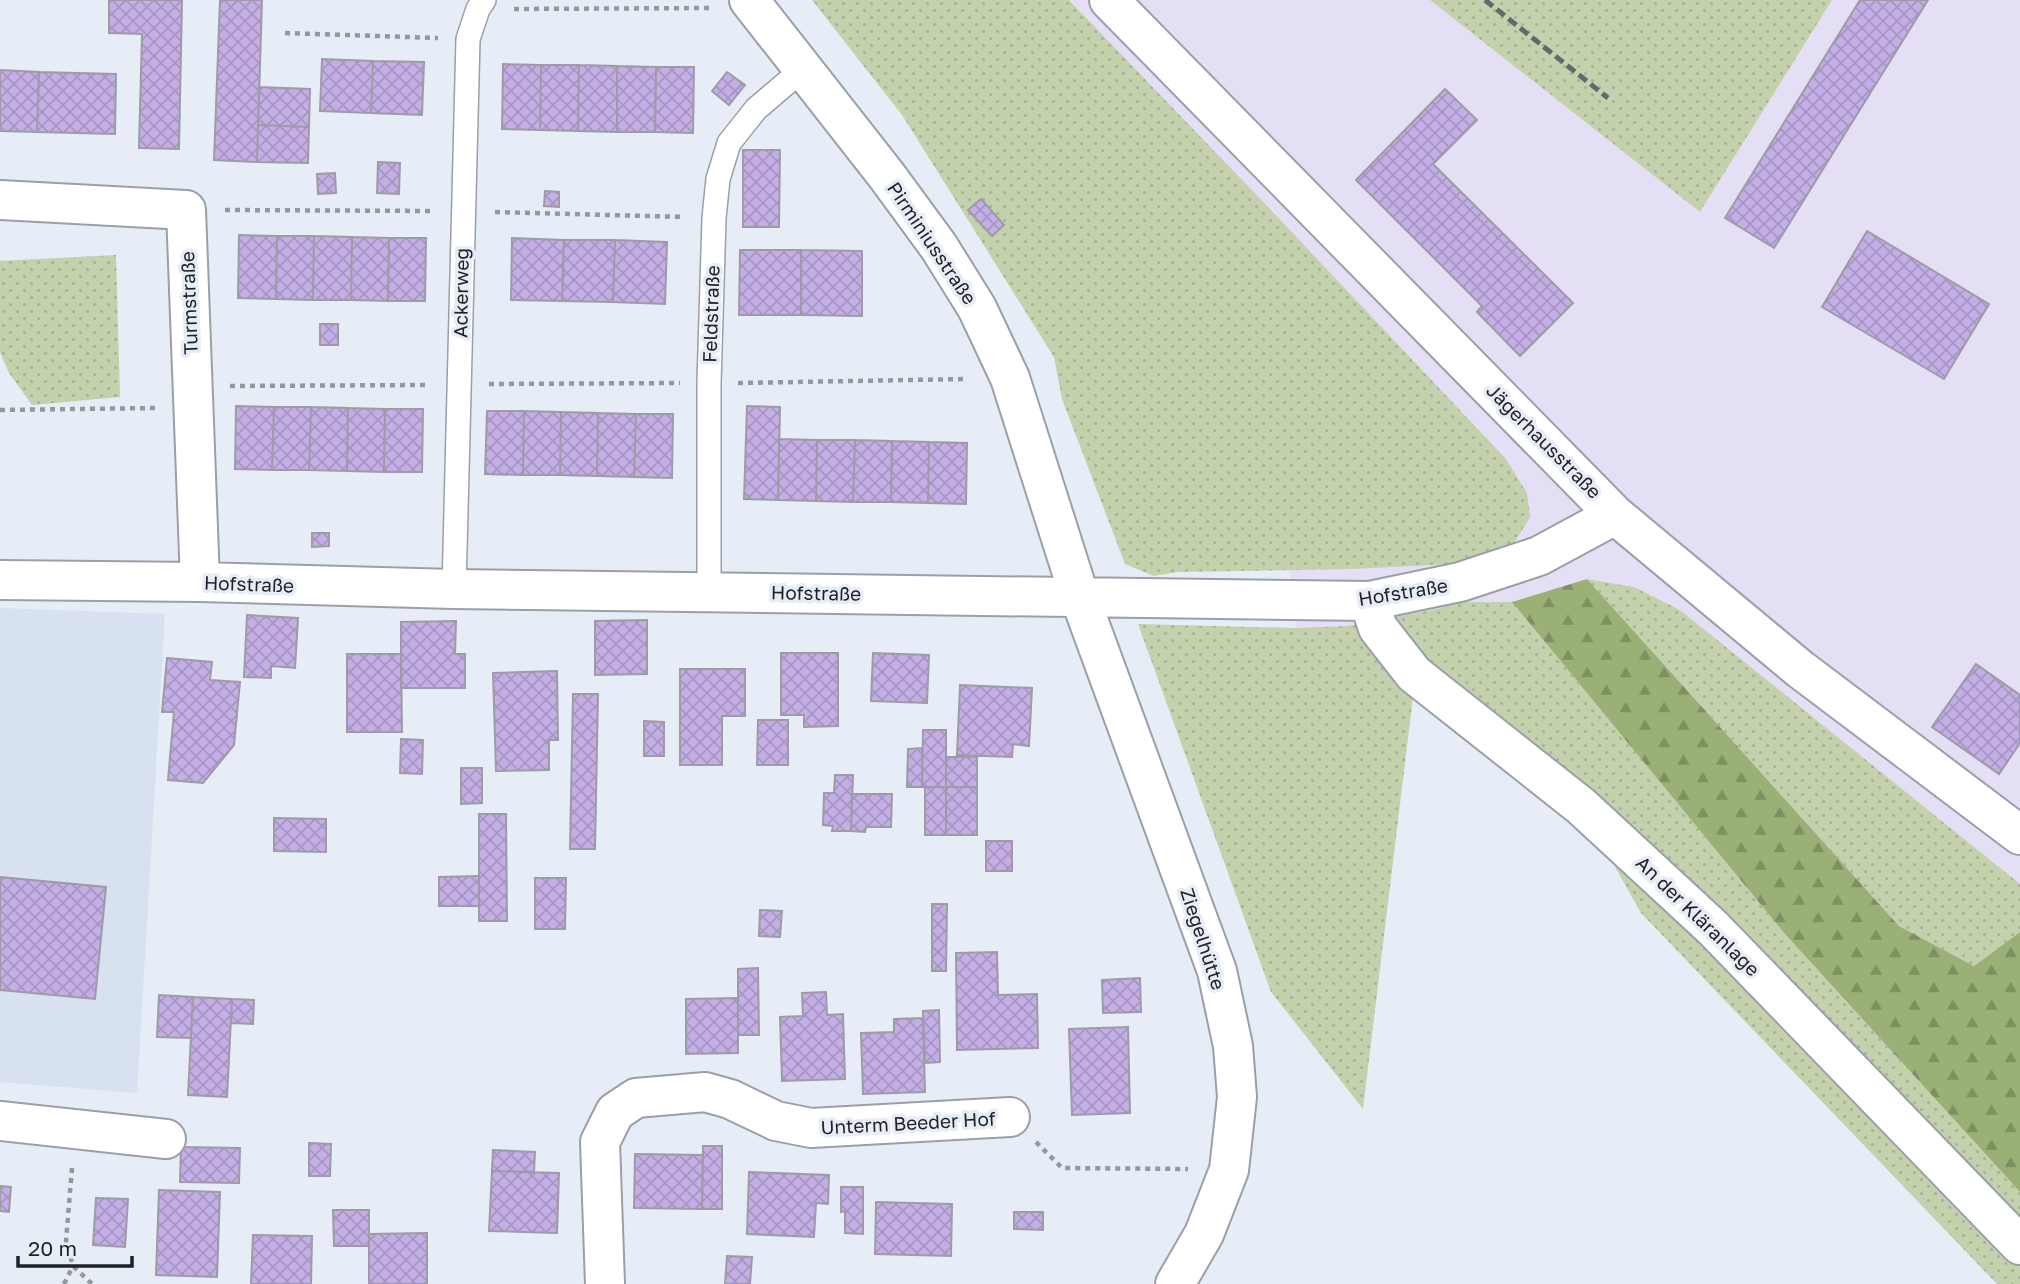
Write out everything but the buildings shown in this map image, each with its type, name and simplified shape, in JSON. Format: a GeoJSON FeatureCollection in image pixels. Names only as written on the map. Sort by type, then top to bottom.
{"type":"FeatureCollection","features":[{"type":"Feature","properties":{"kind":"street","name":"Jägerhausstraße"},"geometry":{"type":"LineString","coordinates":[[1109,0],[1615,515],[1800,669],[2020,835]]}},
{"type":"Feature","properties":{"kind":"street","name":"Pirminiusstraße"},"geometry":{"type":"LineString","coordinates":[[752,4],[887,176],[939,247],[977,308],[1010,378],[1080,598]]}},
{"type":"Feature","properties":{"kind":"street","name":"Turmstraße"},"geometry":{"type":"LineString","coordinates":[[0,200],[186,210],[200,582]]}},
{"type":"Feature","properties":{"kind":"street","name":"Hofstraße"},"geometry":{"type":"LineString","coordinates":[[0,580],[1369,601],[1460,582],[1539,556],[1615,515]]}},
{"type":"Feature","properties":{"kind":"street","name":"Ziegelhütte"},"geometry":{"type":"LineString","coordinates":[[1080,598],[1217,971],[1233,1046],[1237,1097],[1229,1170],[1204,1234],[1175,1284]]}},
{"type":"Feature","properties":{"kind":"street","name":"An der Kläranlage"},"geometry":{"type":"LineString","coordinates":[[1369,601],[1378,628],[1414,674],[1581,806],[1713,928],[2020,1245]]}},
{"type":"Feature","properties":{"kind":"street","name":"Unterm Beeder Hof"},"geometry":{"type":"LineString","coordinates":[[605,1284],[600,1142],[615,1112],[636,1098],[705,1092],[730,1099],[776,1121],[811,1128],[1010,1117]]}},
{"type":"Feature","properties":{"kind":"street"},"geometry":{"type":"LineString","coordinates":[[0,1121],[166,1139]]}},
{"type":"Feature","properties":{"kind":"lane","name":"Ackerweg"},"geometry":{"type":"LineString","coordinates":[[454,589],[468,39],[481,5]]}},
{"type":"Feature","properties":{"kind":"lane","name":"Feldstraße"},"geometry":{"type":"LineString","coordinates":[[709,591],[709,383],[714,218],[718,179],[729,143],[756,108],[803,69]]}},
{"type":"Feature","properties":{"kind":"path"},"geometry":{"type":"LineString","coordinates":[[481,5],[752,4]]}},
{"type":"Feature","properties":{"kind":"path"},"geometry":{"type":"LineString","coordinates":[[285,33],[468,39]]}},
{"type":"Feature","properties":{"kind":"path"},"geometry":{"type":"LineString","coordinates":[[0,410],[459,384],[1010,378]]}},
{"type":"Feature","properties":{"kind":"path"},"geometry":{"type":"LineString","coordinates":[[1010,1117],[1062,1168],[1229,1170]]}},
{"type":"Feature","properties":{"kind":"path"},"geometry":{"type":"LineString","coordinates":[[75,1128],[66,1241],[74,1266],[92,1284]]}},
{"type":"Feature","properties":{"kind":"path"},"geometry":{"type":"LineString","coordinates":[[64,1284],[74,1266]]}},
{"type":"Feature","properties":{"kind":"shaded area"},"geometry":{"type":"Polygon","coordinates":[[[1069,0],[1430,0],[1700,212],[1832,0],[2020,0],[2020,884],[1680,610],[1634,587],[1587,579],[1512,602],[1460,602],[1349,626],[1296,628],[1289,570],[1471,563],[1527,493],[1506,459],[1069,0]]]}},
{"type":"Feature","properties":{"kind":"shaded area"},"geometry":{"type":"Polygon","coordinates":[[[0,608],[165,614],[137,1093],[0,1082],[0,608]]]}},
{"type":"Feature","properties":{"kind":"green space"},"geometry":{"type":"Polygon","coordinates":[[[812,0],[1069,0],[1506,459],[1527,493],[1530,517],[1511,548],[1471,563],[1352,569],[1178,572],[1154,576],[1125,564],[1062,399],[1054,357],[902,115],[812,0]]]}},
{"type":"Feature","properties":{"kind":"green space"},"geometry":{"type":"Polygon","coordinates":[[[1430,0],[1832,0],[1700,212],[1430,0]]]}},
{"type":"Feature","properties":{"kind":"green space"},"geometry":{"type":"Polygon","coordinates":[[[116,255],[120,397],[32,405],[9,373],[0,352],[0,261],[116,255]]]}},
{"type":"Feature","properties":{"kind":"green space"},"geometry":{"type":"Polygon","coordinates":[[[1587,579],[1634,587],[1680,610],[2020,884],[2020,932],[1974,966],[1899,926],[1587,579]]]}},
{"type":"Feature","properties":{"kind":"green space"},"geometry":{"type":"Polygon","coordinates":[[[1587,579],[1899,926],[1974,966],[2020,932],[2020,1192],[1785,934],[1512,602],[1587,579]]]}},
{"type":"Feature","properties":{"kind":"green space"},"geometry":{"type":"Polygon","coordinates":[[[1460,602],[1512,602],[1785,934],[2020,1192],[2020,1284],[1997,1284],[1641,913],[1604,847],[1413,697],[1363,1109],[1271,992],[1138,624],[1296,628],[1348,626],[1460,602]]]}},
{"type":"Feature","properties":{"kind":"railway"},"geometry":{"type":"LineString","coordinates":[[1485,0],[1608,98]]}}]}
